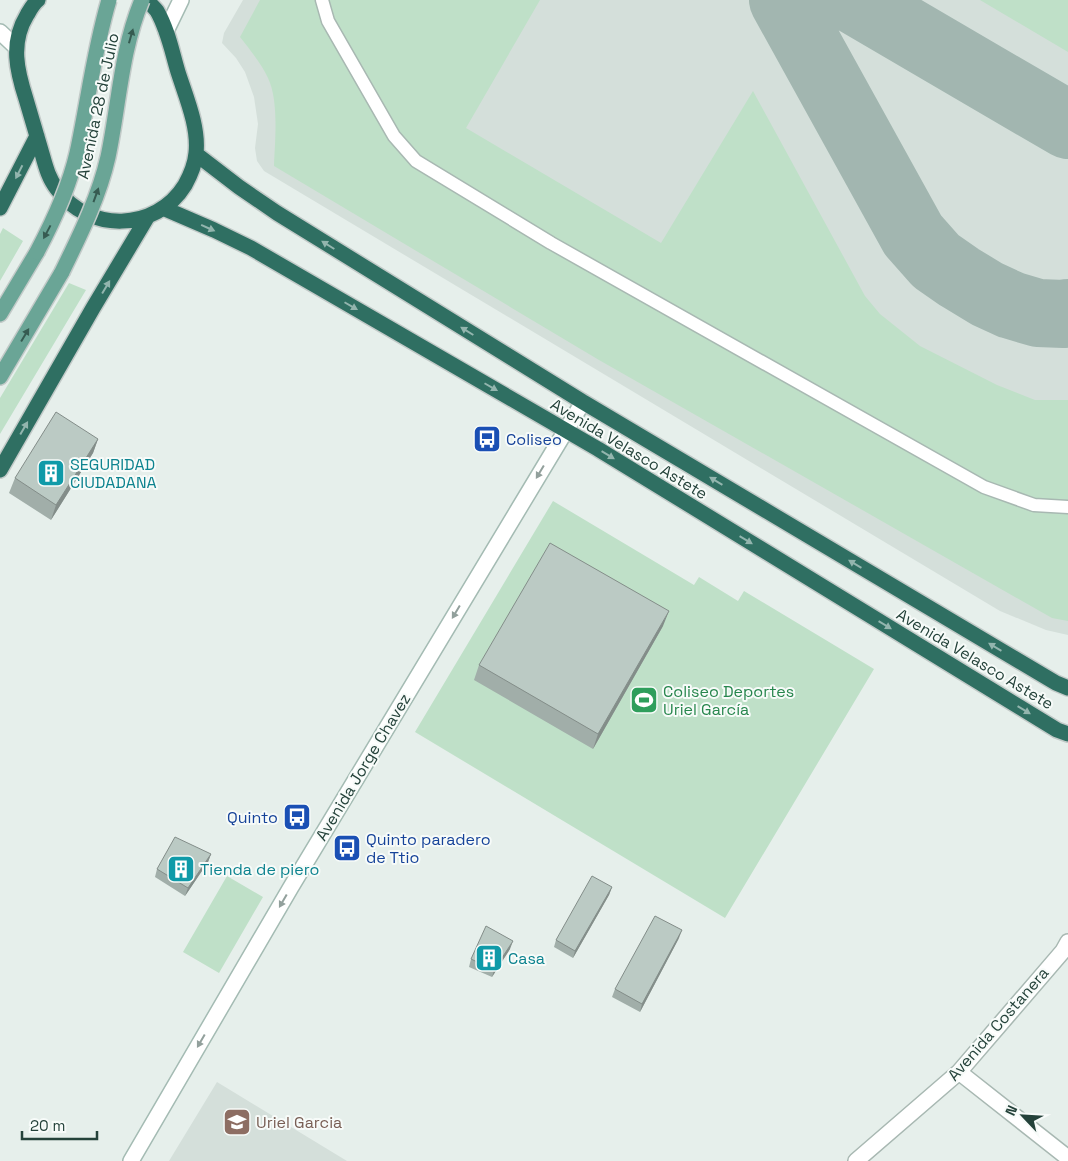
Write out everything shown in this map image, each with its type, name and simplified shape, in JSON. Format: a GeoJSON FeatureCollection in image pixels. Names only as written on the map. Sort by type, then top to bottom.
{"type":"FeatureCollection","features":[{"type":"Feature","properties":{"kind":"highway"},"geometry":{"type":"LineString","coordinates":[[38,0],[34,3],[22,24],[16,47],[19,76],[48,173],[56,188],[66,200],[82,212],[101,220],[126,222],[148,216],[164,208],[180,193],[190,176],[196,154],[195,128],[166,31],[156,10],[147,0]]}},
{"type":"Feature","properties":{"kind":"highway"},"geometry":{"type":"LineString","coordinates":[[0,208],[37,136]]}},
{"type":"Feature","properties":{"kind":"highway","name":"Avenida Velasco Astete"},"geometry":{"type":"LineString","coordinates":[[196,154],[277,213],[583,402],[1056,683],[1068,688]]}},
{"type":"Feature","properties":{"kind":"highway","name":"Avenida Velasco Astete"},"geometry":{"type":"LineString","coordinates":[[164,208],[251,248],[566,431],[1057,730],[1068,734]]}},
{"type":"Feature","properties":{"kind":"highway"},"geometry":{"type":"LineString","coordinates":[[0,470],[148,216]]}},
{"type":"Feature","properties":{"kind":"main road","name":"Avenida 28 de Julio"},"geometry":{"type":"LineString","coordinates":[[0,314],[37,252],[55,217],[68,183],[77,154],[102,24],[109,0]]}},
{"type":"Feature","properties":{"kind":"main road","name":"Avenida 28 de Julio"},"geometry":{"type":"LineString","coordinates":[[0,377],[62,272],[82,230],[100,184],[108,158],[128,48],[142,0]]}},
{"type":"Feature","properties":{"kind":"street"},"geometry":{"type":"LineString","coordinates":[[166,31],[181,0]]}},
{"type":"Feature","properties":{"kind":"street"},"geometry":{"type":"LineString","coordinates":[[0,32],[16,47]]}},
{"type":"Feature","properties":{"kind":"street","name":"Avenida Jorge Chavez"},"geometry":{"type":"LineString","coordinates":[[131,1161],[296,879],[583,402]]}},
{"type":"Feature","properties":{"kind":"street","name":"Avenida Costanera"},"geometry":{"type":"LineString","coordinates":[[856,1161],[960,1072],[1063,951],[1068,942]]}},
{"type":"Feature","properties":{"kind":"street"},"geometry":{"type":"LineString","coordinates":[[960,1072],[1068,1158]]}},
{"type":"Feature","properties":{"kind":"lane"},"geometry":{"type":"LineString","coordinates":[[322,0],[328,21],[394,136],[416,160],[551,243],[984,487],[1034,505],[1068,507]]}},
{"type":"Feature","properties":{"kind":"shaded area"},"geometry":{"type":"Polygon","coordinates":[[[243,0],[1068,0],[1068,635],[1046,630],[1000,611],[264,171],[257,161],[255,148],[258,124],[254,97],[245,72],[236,58],[222,43],[224,33],[243,0]]]}},
{"type":"Feature","properties":{"kind":"shaded area","name":"Uriel Garcia"},"geometry":{"type":"Polygon","coordinates":[[[217,1082],[347,1161],[169,1161],[217,1082]]]}},
{"type":"Feature","properties":{"kind":"green space"},"geometry":{"type":"Polygon","coordinates":[[[260,0],[540,0],[466,128],[661,243],[753,91],[865,296],[880,314],[920,346],[997,385],[1035,400],[1068,400],[1068,621],[1052,618],[599,360],[274,166],[276,121],[274,98],[268,78],[262,67],[240,37],[260,0]]]}},
{"type":"Feature","properties":{"kind":"green space"},"geometry":{"type":"Polygon","coordinates":[[[980,0],[1068,0],[1068,52],[980,0]]]}},
{"type":"Feature","properties":{"kind":"green space"},"geometry":{"type":"Polygon","coordinates":[[[3,228],[23,241],[0,281],[0,234],[3,228]]]}},
{"type":"Feature","properties":{"kind":"green space"},"geometry":{"type":"Polygon","coordinates":[[[69,283],[86,290],[0,434],[0,398],[69,283]]]}},
{"type":"Feature","properties":{"kind":"green space","name":"Coliseo Deportes Uriel García"},"geometry":{"type":"Polygon","coordinates":[[[553,501],[694,585],[699,577],[738,601],[744,591],[874,669],[725,918],[415,732],[553,501]]]}},
{"type":"Feature","properties":{"kind":"green space"},"geometry":{"type":"Polygon","coordinates":[[[227,876],[263,897],[219,973],[183,952],[227,876]]]}},
{"type":"Feature","properties":{"kind":"building","name":"SEGURIDAD CIUDADANA"},"geometry":{"type":"Polygon","coordinates":[[[56,412],[98,439],[56,505],[15,478],[56,412]]]}},
{"type":"Feature","properties":{"kind":"building"},"geometry":{"type":"Polygon","coordinates":[[[550,543],[669,611],[598,734],[479,665],[550,543]]]}},
{"type":"Feature","properties":{"kind":"building","name":"Tienda de piero"},"geometry":{"type":"Polygon","coordinates":[[[175,837],[211,854],[188,888],[157,869],[175,837]]]}},
{"type":"Feature","properties":{"kind":"building"},"geometry":{"type":"Polygon","coordinates":[[[592,876],[612,887],[575,951],[556,940],[592,876]]]}},
{"type":"Feature","properties":{"kind":"building"},"geometry":{"type":"Polygon","coordinates":[[[655,916],[682,930],[642,1004],[615,989],[655,916]]]}},
{"type":"Feature","properties":{"kind":"building","name":"Casa"},"geometry":{"type":"Polygon","coordinates":[[[486,926],[513,941],[494,970],[471,959],[486,926]]]}},
{"type":"Feature","properties":{"kind":"taxiway"},"geometry":{"type":"LineString","coordinates":[[783,0],[913,235],[936,261],[987,294],[1011,305],[1038,313],[1068,313]]}},
{"type":"Feature","properties":{"kind":"taxiway"},"geometry":{"type":"LineString","coordinates":[[854,0],[1068,125]]}},
{"type":"Feature","properties":{"kind":"place","name":"Coliseo"},"geometry":{"type":"Point","coordinates":[487,439]}},
{"type":"Feature","properties":{"kind":"place","name":"SEGURIDAD CIUDADANA"},"geometry":{"type":"Point","coordinates":[51,473]}},
{"type":"Feature","properties":{"kind":"place","name":"Coliseo Deportes Uriel García"},"geometry":{"type":"Point","coordinates":[644,700]}},
{"type":"Feature","properties":{"kind":"place","name":"Quinto"},"geometry":{"type":"Point","coordinates":[297,817]}},
{"type":"Feature","properties":{"kind":"place","name":"Quinto paradero de Ttio"},"geometry":{"type":"Point","coordinates":[347,848]}},
{"type":"Feature","properties":{"kind":"place","name":"Tienda de piero"},"geometry":{"type":"Point","coordinates":[181,869]}},
{"type":"Feature","properties":{"kind":"place","name":"Casa"},"geometry":{"type":"Point","coordinates":[489,958]}},
{"type":"Feature","properties":{"kind":"place","name":"Uriel Garcia"},"geometry":{"type":"Point","coordinates":[237,1122]}}]}
